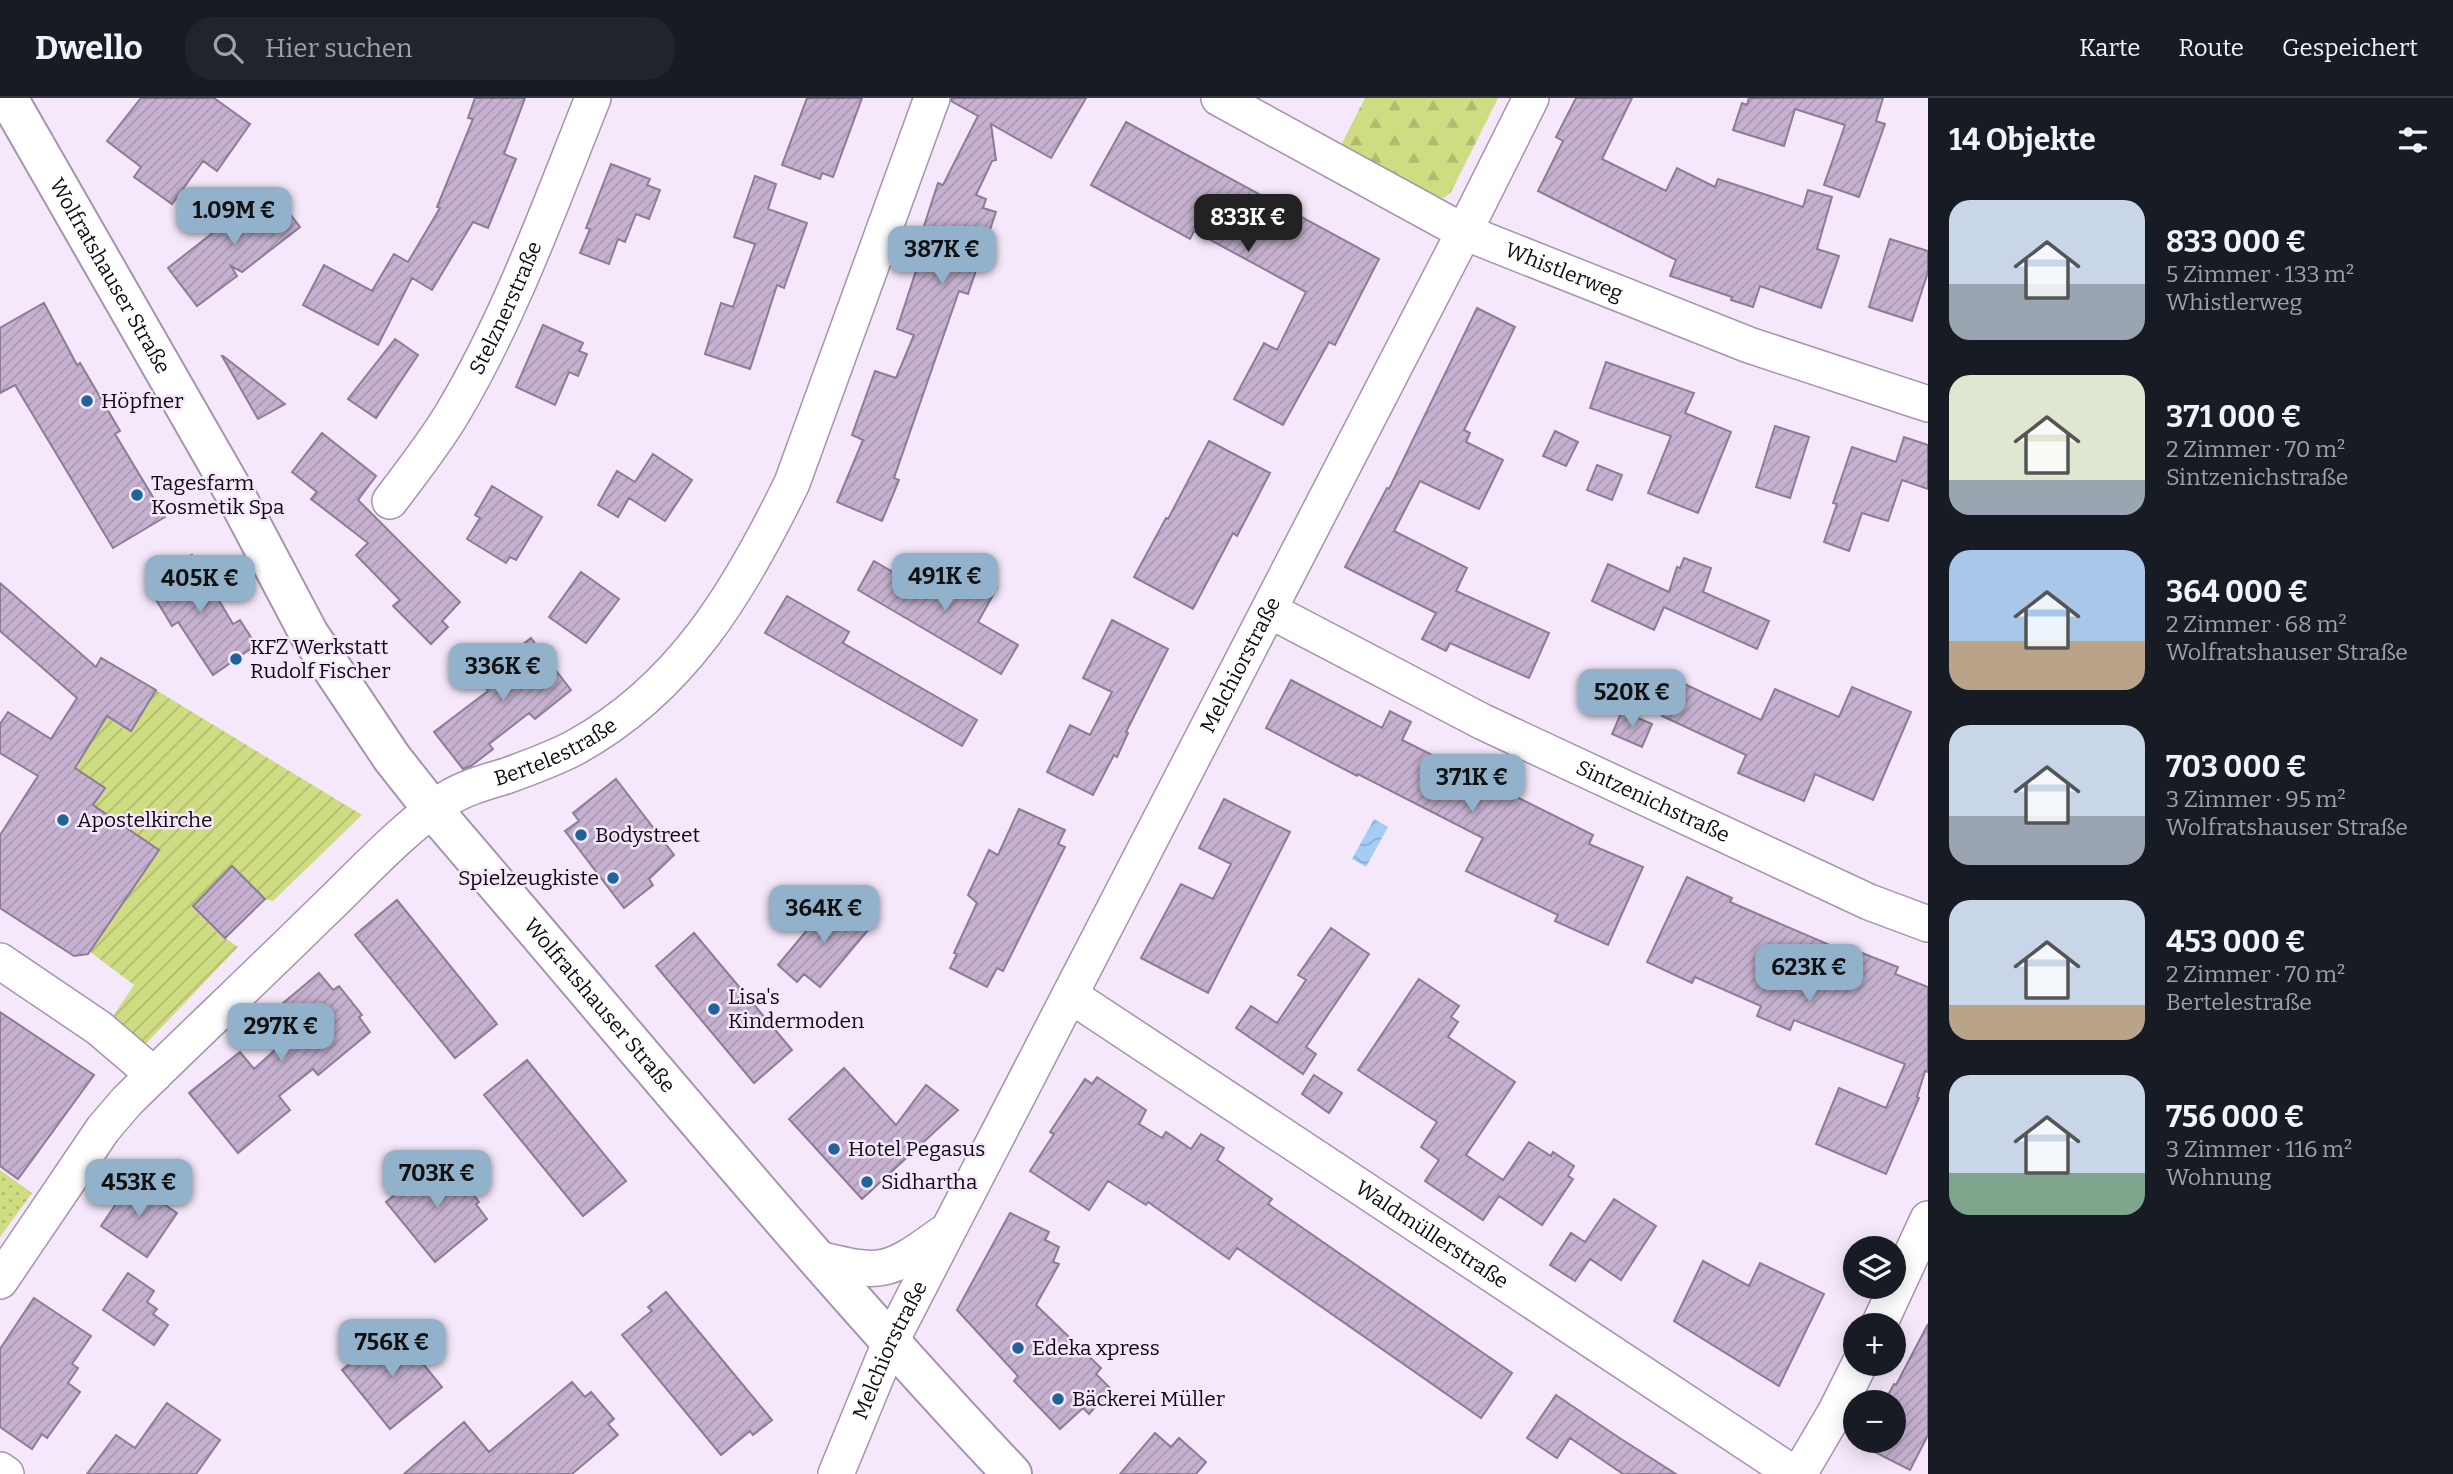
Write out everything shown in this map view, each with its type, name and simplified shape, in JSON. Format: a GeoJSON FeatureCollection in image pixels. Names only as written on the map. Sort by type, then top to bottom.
{"type":"FeatureCollection","features":[{"type":"Feature","properties":{"kind":"main road","name":"Wolfratshauser Straße"},"geometry":{"type":"LineString","coordinates":[[8,98],[235,494],[309,634],[392,758],[433,810],[815,1258],[1012,1474]]}},
{"type":"Feature","properties":{"kind":"street","name":"Stelznerstraße"},"geometry":{"type":"LineString","coordinates":[[390,501],[451,416],[486,351],[530,255],[593,98]]}},
{"type":"Feature","properties":{"kind":"street","name":"Bertelestraße"},"geometry":{"type":"LineString","coordinates":[[0,1281],[103,1129],[127,1101],[401,836],[454,795],[572,749],[612,726],[647,698],[712,624],[763,543],[792,483],[932,98]]}},
{"type":"Feature","properties":{"kind":"street","name":"Whistlerweg"},"geometry":{"type":"LineString","coordinates":[[1219,98],[1464,232],[1749,345],[1928,404]]}},
{"type":"Feature","properties":{"kind":"street","name":"Melchiorstraße"},"geometry":{"type":"LineString","coordinates":[[836,1474],[890,1343],[1531,98]]}},
{"type":"Feature","properties":{"kind":"street","name":"Sintzenichstraße"},"geometry":{"type":"LineString","coordinates":[[1269,610],[1508,734],[1869,902],[1928,924]]}},
{"type":"Feature","properties":{"kind":"street"},"geometry":{"type":"LineString","coordinates":[[0,961],[89,1020],[153,1075]]}},
{"type":"Feature","properties":{"kind":"street","name":"Waldmüllerstraße"},"geometry":{"type":"LineString","coordinates":[[1070,995],[1797,1474]]}},
{"type":"Feature","properties":{"kind":"street"},"geometry":{"type":"LineString","coordinates":[[1885,1313],[1928,1219]]}},
{"type":"Feature","properties":{"kind":"street","name":"Melchiorstraße"},"geometry":{"type":"LineString","coordinates":[[815,1258],[877,1270],[898,1265],[948,1230]]}},
{"type":"Feature","properties":{"kind":"street"},"geometry":{"type":"LineString","coordinates":[[1797,1474],[1836,1411],[1854,1376]]}},
{"type":"Feature","properties":{"kind":"street"},"geometry":{"type":"LineString","coordinates":[[0,1470],[6,1474]]}},
{"type":"Feature","properties":{"kind":"green space"},"geometry":{"type":"Polygon","coordinates":[[[1365,98],[1498,98],[1451,192],[1444,198],[1341,145],[1365,98]]]}},
{"type":"Feature","properties":{"kind":"green space"},"geometry":{"type":"Polygon","coordinates":[[[156,690],[362,815],[273,901],[265,899],[232,867],[193,905],[225,938],[238,947],[138,1052],[107,1025],[134,985],[89,951],[159,850],[93,805],[104,788],[75,768],[107,716],[131,731],[156,690]]]}},
{"type":"Feature","properties":{"kind":"green space"},"geometry":{"type":"Polygon","coordinates":[[[0,1170],[32,1193],[0,1237],[0,1170]]]}},
{"type":"Feature","properties":{"kind":"water"},"geometry":{"type":"Polygon","coordinates":[[[1374,819],[1388,827],[1366,867],[1352,859],[1374,819]]]}},
{"type":"Feature","properties":{"kind":"building"},"geometry":{"type":"Polygon","coordinates":[[[141,98],[214,98],[250,124],[217,171],[203,161],[172,204],[134,177],[141,167],[107,141],[141,98]]]}},
{"type":"Feature","properties":{"kind":"building"},"geometry":{"type":"Polygon","coordinates":[[[475,98],[525,98],[504,154],[516,159],[488,228],[473,222],[432,290],[412,278],[378,345],[303,305],[324,265],[372,291],[394,254],[408,262],[440,208],[437,207],[473,119],[468,118],[475,98]]]}},
{"type":"Feature","properties":{"kind":"building"},"geometry":{"type":"Polygon","coordinates":[[[807,98],[862,98],[833,177],[822,173],[820,179],[782,165],[807,98]]]}},
{"type":"Feature","properties":{"kind":"building"},"geometry":{"type":"Polygon","coordinates":[[[952,98],[1086,98],[1051,158],[991,124],[996,160],[992,161],[976,195],[986,199],[983,208],[996,212],[968,294],[959,291],[894,478],[899,480],[882,521],[837,502],[863,440],[852,435],[875,371],[896,378],[914,335],[897,329],[928,234],[922,232],[938,183],[943,185],[978,116],[951,101],[952,98]]]}},
{"type":"Feature","properties":{"kind":"building"},"geometry":{"type":"Polygon","coordinates":[[[1576,98],[1632,98],[1602,159],[1666,191],[1677,168],[1715,187],[1718,179],[1803,207],[1808,190],[1832,197],[1817,249],[1839,256],[1821,308],[1760,286],[1753,307],[1670,276],[1676,260],[1538,191],[1563,141],[1556,137],[1576,98]]]}},
{"type":"Feature","properties":{"kind":"building"},"geometry":{"type":"Polygon","coordinates":[[[1749,98],[1883,98],[1876,121],[1885,124],[1859,197],[1824,185],[1845,125],[1795,109],[1784,146],[1733,130],[1742,103],[1747,105],[1749,98]]]}},
{"type":"Feature","properties":{"kind":"building"},"geometry":{"type":"Polygon","coordinates":[[[1126,122],[1379,259],[1335,345],[1329,342],[1283,425],[1234,399],[1264,343],[1277,350],[1306,292],[1194,231],[1190,239],[1091,185],[1126,122]]]}},
{"type":"Feature","properties":{"kind":"building"},"geometry":{"type":"Polygon","coordinates":[[[611,164],[650,179],[647,185],[660,190],[649,219],[636,214],[625,242],[618,239],[609,264],[580,253],[590,229],[586,228],[611,164]]]}},
{"type":"Feature","properties":{"kind":"building"},"geometry":{"type":"Polygon","coordinates":[[[755,176],[776,184],[768,209],[807,223],[784,288],[777,285],[750,369],[705,354],[721,303],[733,307],[755,244],[734,237],[755,176]]]}},
{"type":"Feature","properties":{"kind":"building"},"geometry":{"type":"Polygon","coordinates":[[[270,188],[300,227],[242,272],[231,266],[237,276],[197,306],[168,268],[270,188]]]}},
{"type":"Feature","properties":{"kind":"building"},"geometry":{"type":"Polygon","coordinates":[[[1890,239],[1928,251],[1928,272],[1912,321],[1869,307],[1890,239]]]}},
{"type":"Feature","properties":{"kind":"building"},"geometry":{"type":"Polygon","coordinates":[[[44,303],[77,365],[80,363],[120,431],[115,434],[165,517],[113,548],[15,385],[0,393],[0,328],[44,303]]]}},
{"type":"Feature","properties":{"kind":"building"},"geometry":{"type":"Polygon","coordinates":[[[1477,308],[1515,327],[1464,430],[1470,433],[1466,442],[1503,460],[1479,509],[1420,481],[1394,531],[1467,568],[1456,591],[1549,633],[1529,678],[1450,643],[1446,651],[1422,639],[1436,613],[1345,567],[1387,488],[1389,489],[1477,308]]]}},
{"type":"Feature","properties":{"kind":"building"},"geometry":{"type":"Polygon","coordinates":[[[543,325],[583,343],[579,351],[587,354],[578,376],[569,372],[555,405],[516,387],[543,325]]]}},
{"type":"Feature","properties":{"kind":"building"},"geometry":{"type":"Polygon","coordinates":[[[395,339],[418,355],[376,418],[348,399],[395,339]]]}},
{"type":"Feature","properties":{"kind":"building"},"geometry":{"type":"Polygon","coordinates":[[[223,356],[285,404],[258,419],[223,356]]]}},
{"type":"Feature","properties":{"kind":"building"},"geometry":{"type":"Polygon","coordinates":[[[1606,362],[1694,393],[1685,413],[1731,432],[1698,513],[1648,493],[1671,436],[1590,408],[1606,362]]]}},
{"type":"Feature","properties":{"kind":"building"},"geometry":{"type":"Polygon","coordinates":[[[1775,426],[1809,437],[1790,498],[1756,487],[1775,426]]]}},
{"type":"Feature","properties":{"kind":"building"},"geometry":{"type":"Polygon","coordinates":[[[1555,431],[1578,442],[1566,466],[1543,456],[1555,431]]]}},
{"type":"Feature","properties":{"kind":"building"},"geometry":{"type":"Polygon","coordinates":[[[322,433],[376,476],[358,500],[460,602],[442,621],[448,627],[431,644],[393,606],[400,600],[356,555],[368,543],[311,499],[317,492],[292,472],[322,433]]]}},
{"type":"Feature","properties":{"kind":"building"},"geometry":{"type":"Polygon","coordinates":[[[1904,437],[1928,445],[1928,489],[1902,480],[1888,521],[1862,513],[1849,551],[1824,542],[1837,504],[1833,503],[1852,447],[1896,462],[1904,437]]]}},
{"type":"Feature","properties":{"kind":"building"},"geometry":{"type":"Polygon","coordinates":[[[1209,441],[1270,473],[1237,536],[1233,533],[1193,609],[1134,577],[1209,441]]]}},
{"type":"Feature","properties":{"kind":"building"},"geometry":{"type":"Polygon","coordinates":[[[653,454],[692,480],[665,521],[629,498],[618,517],[598,505],[617,471],[635,482],[653,454]]]}},
{"type":"Feature","properties":{"kind":"building"},"geometry":{"type":"Polygon","coordinates":[[[1597,465],[1622,475],[1612,500],[1587,490],[1597,465]]]}},
{"type":"Feature","properties":{"kind":"building"},"geometry":{"type":"Polygon","coordinates":[[[492,486],[542,517],[516,560],[510,557],[506,563],[467,539],[480,518],[475,515],[492,486]]]}},
{"type":"Feature","properties":{"kind":"building"},"geometry":{"type":"Polygon","coordinates":[[[192,555],[233,624],[240,620],[256,645],[213,675],[178,622],[172,626],[146,583],[192,555]]]}},
{"type":"Feature","properties":{"kind":"building"},"geometry":{"type":"Polygon","coordinates":[[[1684,558],[1711,568],[1703,592],[1769,621],[1757,649],[1664,607],[1654,630],[1592,601],[1608,564],[1669,592],[1677,567],[1680,568],[1684,558]]]}},
{"type":"Feature","properties":{"kind":"building"},"geometry":{"type":"Polygon","coordinates":[[[874,561],[943,601],[961,568],[997,588],[978,622],[1018,645],[1001,674],[858,590],[874,561]]]}},
{"type":"Feature","properties":{"kind":"building"},"geometry":{"type":"Polygon","coordinates":[[[581,572],[619,599],[586,643],[549,617],[581,572]]]}},
{"type":"Feature","properties":{"kind":"building","name":"Apostelkirche"},"geometry":{"type":"Polygon","coordinates":[[[0,583],[96,667],[101,658],[156,690],[131,731],[107,716],[75,768],[105,788],[93,805],[159,850],[88,954],[74,956],[0,908],[0,835],[38,776],[0,753],[0,724],[8,712],[51,739],[77,698],[0,631],[0,583]]]}},
{"type":"Feature","properties":{"kind":"building"},"geometry":{"type":"Polygon","coordinates":[[[787,596],[849,632],[843,643],[977,720],[962,746],[765,633],[787,596]]]}},
{"type":"Feature","properties":{"kind":"building"},"geometry":{"type":"Polygon","coordinates":[[[1112,620],[1168,649],[1126,732],[1128,733],[1117,757],[1114,755],[1093,795],[1047,772],[1070,725],[1090,735],[1112,692],[1083,678],[1112,620]]]}},
{"type":"Feature","properties":{"kind":"building"},"geometry":{"type":"Polygon","coordinates":[[[531,638],[571,690],[535,719],[529,713],[489,744],[493,749],[463,769],[434,732],[488,691],[479,679],[531,638]]]}},
{"type":"Feature","properties":{"kind":"building"},"geometry":{"type":"Polygon","coordinates":[[[1291,680],[1382,728],[1390,711],[1411,722],[1402,740],[1593,835],[1589,844],[1643,867],[1608,945],[1555,921],[1558,915],[1466,871],[1483,838],[1266,728],[1291,680]]]}},
{"type":"Feature","properties":{"kind":"building"},"geometry":{"type":"Polygon","coordinates":[[[1678,681],[1761,720],[1775,689],[1839,717],[1852,687],[1911,712],[1873,800],[1815,774],[1804,801],[1738,773],[1746,755],[1662,716],[1678,681]]]}},
{"type":"Feature","properties":{"kind":"building"},"geometry":{"type":"Polygon","coordinates":[[[1622,711],[1652,724],[1642,747],[1612,734],[1622,711]]]}},
{"type":"Feature","properties":{"kind":"building"},"geometry":{"type":"Polygon","coordinates":[[[616,779],[674,855],[649,879],[653,885],[624,908],[565,831],[579,821],[573,813],[616,779]]]}},
{"type":"Feature","properties":{"kind":"building"},"geometry":{"type":"Polygon","coordinates":[[[1224,799],[1290,832],[1208,993],[1141,958],[1181,884],[1213,899],[1231,864],[1199,848],[1224,799]]]}},
{"type":"Feature","properties":{"kind":"building"},"geometry":{"type":"Polygon","coordinates":[[[1019,809],[1065,830],[1058,844],[1065,847],[1003,971],[997,968],[987,987],[950,968],[977,903],[968,895],[989,850],[998,855],[1019,809]]]}},
{"type":"Feature","properties":{"kind":"building"},"geometry":{"type":"Polygon","coordinates":[[[232,866],[265,899],[225,938],[193,906],[232,866]]]}},
{"type":"Feature","properties":{"kind":"building"},"geometry":{"type":"Polygon","coordinates":[[[1687,877],[1732,898],[1730,902],[1855,956],[1857,951],[1898,967],[1895,974],[1928,987],[1928,1072],[1925,1071],[1917,1097],[1919,1098],[1886,1174],[1816,1144],[1839,1088],[1886,1108],[1905,1064],[1794,1020],[1790,1030],[1757,1016],[1761,1006],[1695,977],[1692,983],[1647,962],[1687,877]]]}},
{"type":"Feature","properties":{"kind":"building"},"geometry":{"type":"Polygon","coordinates":[[[833,899],[868,930],[820,987],[804,974],[797,982],[778,965],[833,899]]]}},
{"type":"Feature","properties":{"kind":"building"},"geometry":{"type":"Polygon","coordinates":[[[397,900],[497,1024],[455,1058],[355,935],[397,900]]]}},
{"type":"Feature","properties":{"kind":"building"},"geometry":{"type":"Polygon","coordinates":[[[1331,928],[1369,954],[1306,1047],[1316,1054],[1303,1074],[1236,1028],[1251,1006],[1277,1023],[1306,980],[1298,975],[1331,928]]]}},
{"type":"Feature","properties":{"kind":"building"},"geometry":{"type":"Polygon","coordinates":[[[694,933],[792,1050],[754,1083],[656,966],[694,933]]]}},
{"type":"Feature","properties":{"kind":"building"},"geometry":{"type":"Polygon","coordinates":[[[319,973],[333,990],[339,986],[362,1015],[359,1017],[370,1032],[318,1075],[313,1069],[279,1096],[290,1110],[238,1153],[189,1093],[240,1052],[254,1069],[288,1038],[269,1015],[319,973]]]}},
{"type":"Feature","properties":{"kind":"building"},"geometry":{"type":"Polygon","coordinates":[[[1419,979],[1459,1006],[1451,1017],[1458,1022],[1448,1037],[1515,1082],[1466,1155],[1503,1180],[1529,1142],[1551,1156],[1553,1152],[1574,1166],[1568,1176],[1573,1179],[1542,1225],[1499,1196],[1483,1220],[1425,1181],[1439,1160],[1421,1147],[1437,1122],[1358,1070],[1419,979]]]}},
{"type":"Feature","properties":{"kind":"building"},"geometry":{"type":"Polygon","coordinates":[[[0,1012],[94,1075],[18,1179],[0,1166],[0,1012]]]}},
{"type":"Feature","properties":{"kind":"building"},"geometry":{"type":"Polygon","coordinates":[[[527,1060],[626,1181],[583,1216],[484,1095],[527,1060]]]}},
{"type":"Feature","properties":{"kind":"building"},"geometry":{"type":"Polygon","coordinates":[[[844,1068],[896,1125],[926,1085],[958,1110],[862,1199],[789,1119],[844,1068]]]}},
{"type":"Feature","properties":{"kind":"building"},"geometry":{"type":"Polygon","coordinates":[[[1314,1075],[1342,1093],[1329,1113],[1302,1094],[1314,1075]]]}},
{"type":"Feature","properties":{"kind":"building"},"geometry":{"type":"Polygon","coordinates":[[[1097,1077],[1146,1110],[1139,1124],[1162,1138],[1166,1132],[1191,1149],[1201,1134],[1224,1148],[1217,1160],[1272,1199],[1268,1204],[1512,1373],[1481,1418],[1237,1248],[1229,1259],[1148,1202],[1146,1205],[1108,1181],[1089,1210],[1030,1171],[1054,1134],[1050,1132],[1085,1079],[1092,1084],[1097,1077]]]}},
{"type":"Feature","properties":{"kind":"building"},"geometry":{"type":"Polygon","coordinates":[[[437,1160],[451,1178],[456,1173],[479,1202],[476,1204],[487,1219],[435,1262],[386,1202],[437,1160]]]}},
{"type":"Feature","properties":{"kind":"building"},"geometry":{"type":"Polygon","coordinates":[[[131,1182],[177,1213],[147,1257],[101,1226],[131,1182]]]}},
{"type":"Feature","properties":{"kind":"building"},"geometry":{"type":"Polygon","coordinates":[[[1614,1199],[1656,1226],[1621,1280],[1590,1259],[1575,1281],[1550,1265],[1571,1233],[1585,1242],[1614,1199]]]}},
{"type":"Feature","properties":{"kind":"building"},"geometry":{"type":"Polygon","coordinates":[[[1010,1213],[1049,1232],[1045,1240],[1059,1247],[1053,1262],[1059,1264],[1036,1305],[1101,1368],[1096,1374],[1111,1389],[1089,1414],[1083,1408],[1060,1429],[1014,1381],[1018,1376],[957,1310],[1010,1213]]]}},
{"type":"Feature","properties":{"kind":"building"},"geometry":{"type":"Polygon","coordinates":[[[1703,1261],[1749,1286],[1760,1263],[1824,1294],[1779,1386],[1674,1321],[1703,1261]]]}},
{"type":"Feature","properties":{"kind":"building"},"geometry":{"type":"Polygon","coordinates":[[[128,1273],[154,1291],[147,1302],[157,1309],[153,1314],[168,1325],[154,1345],[103,1310],[128,1273]]]}},
{"type":"Feature","properties":{"kind":"building"},"geometry":{"type":"Polygon","coordinates":[[[666,1292],[772,1420],[753,1435],[750,1431],[721,1455],[622,1335],[652,1311],[648,1307],[666,1292]]]}},
{"type":"Feature","properties":{"kind":"building"},"geometry":{"type":"Polygon","coordinates":[[[34,1298],[91,1336],[72,1364],[78,1368],[68,1383],[80,1392],[47,1438],[42,1434],[32,1449],[0,1427],[0,1349],[34,1298]]]}},
{"type":"Feature","properties":{"kind":"building"},"geometry":{"type":"Polygon","coordinates":[[[1928,1324],[1928,1435],[1910,1470],[1877,1453],[1906,1453],[1906,1390],[1891,1390],[1901,1376],[1906,1376],[1906,1366],[1928,1324]]]}},
{"type":"Feature","properties":{"kind":"building"},"geometry":{"type":"Polygon","coordinates":[[[394,1328],[442,1387],[390,1429],[342,1370],[394,1328]]]}},
{"type":"Feature","properties":{"kind":"building"},"geometry":{"type":"Polygon","coordinates":[[[572,1382],[585,1397],[591,1392],[614,1419],[608,1424],[618,1435],[572,1474],[404,1474],[464,1422],[489,1452],[572,1382]]]}},
{"type":"Feature","properties":{"kind":"building"},"geometry":{"type":"Polygon","coordinates":[[[1556,1395],[1676,1474],[1623,1474],[1570,1438],[1557,1458],[1527,1438],[1556,1395]]]}},
{"type":"Feature","properties":{"kind":"building"},"geometry":{"type":"Polygon","coordinates":[[[167,1403],[220,1440],[196,1474],[87,1474],[116,1435],[135,1448],[167,1403]]]}},
{"type":"Feature","properties":{"kind":"building"},"geometry":{"type":"Polygon","coordinates":[[[1155,1433],[1171,1447],[1179,1438],[1206,1462],[1196,1474],[1120,1474],[1155,1433]]]}},
{"type":"Feature","properties":{"kind":"place","name":"Höpfner"},"geometry":{"type":"Point","coordinates":[87,401]}},
{"type":"Feature","properties":{"kind":"place","name":"Tagesfarm Kosmetik Spa"},"geometry":{"type":"Point","coordinates":[137,495]}},
{"type":"Feature","properties":{"kind":"place","name":"KFZ Werkstatt Rudolf Fischer"},"geometry":{"type":"Point","coordinates":[236,659]}},
{"type":"Feature","properties":{"kind":"place","name":"Apostelkirche"},"geometry":{"type":"Point","coordinates":[63,820]}},
{"type":"Feature","properties":{"kind":"place","name":"Bodystreet"},"geometry":{"type":"Point","coordinates":[581,835]}},
{"type":"Feature","properties":{"kind":"place","name":"Spielzeugkiste"},"geometry":{"type":"Point","coordinates":[613,878]}},
{"type":"Feature","properties":{"kind":"place","name":"Lisa's Kindermoden"},"geometry":{"type":"Point","coordinates":[714,1009]}},
{"type":"Feature","properties":{"kind":"place","name":"Hotel Pegasus"},"geometry":{"type":"Point","coordinates":[834,1149]}},
{"type":"Feature","properties":{"kind":"place","name":"Sidhartha"},"geometry":{"type":"Point","coordinates":[867,1182]}},
{"type":"Feature","properties":{"kind":"place","name":"Edeka xpress"},"geometry":{"type":"Point","coordinates":[1018,1348]}},
{"type":"Feature","properties":{"kind":"place","name":"Bäckerei Müller"},"geometry":{"type":"Point","coordinates":[1058,1399]}}]}
